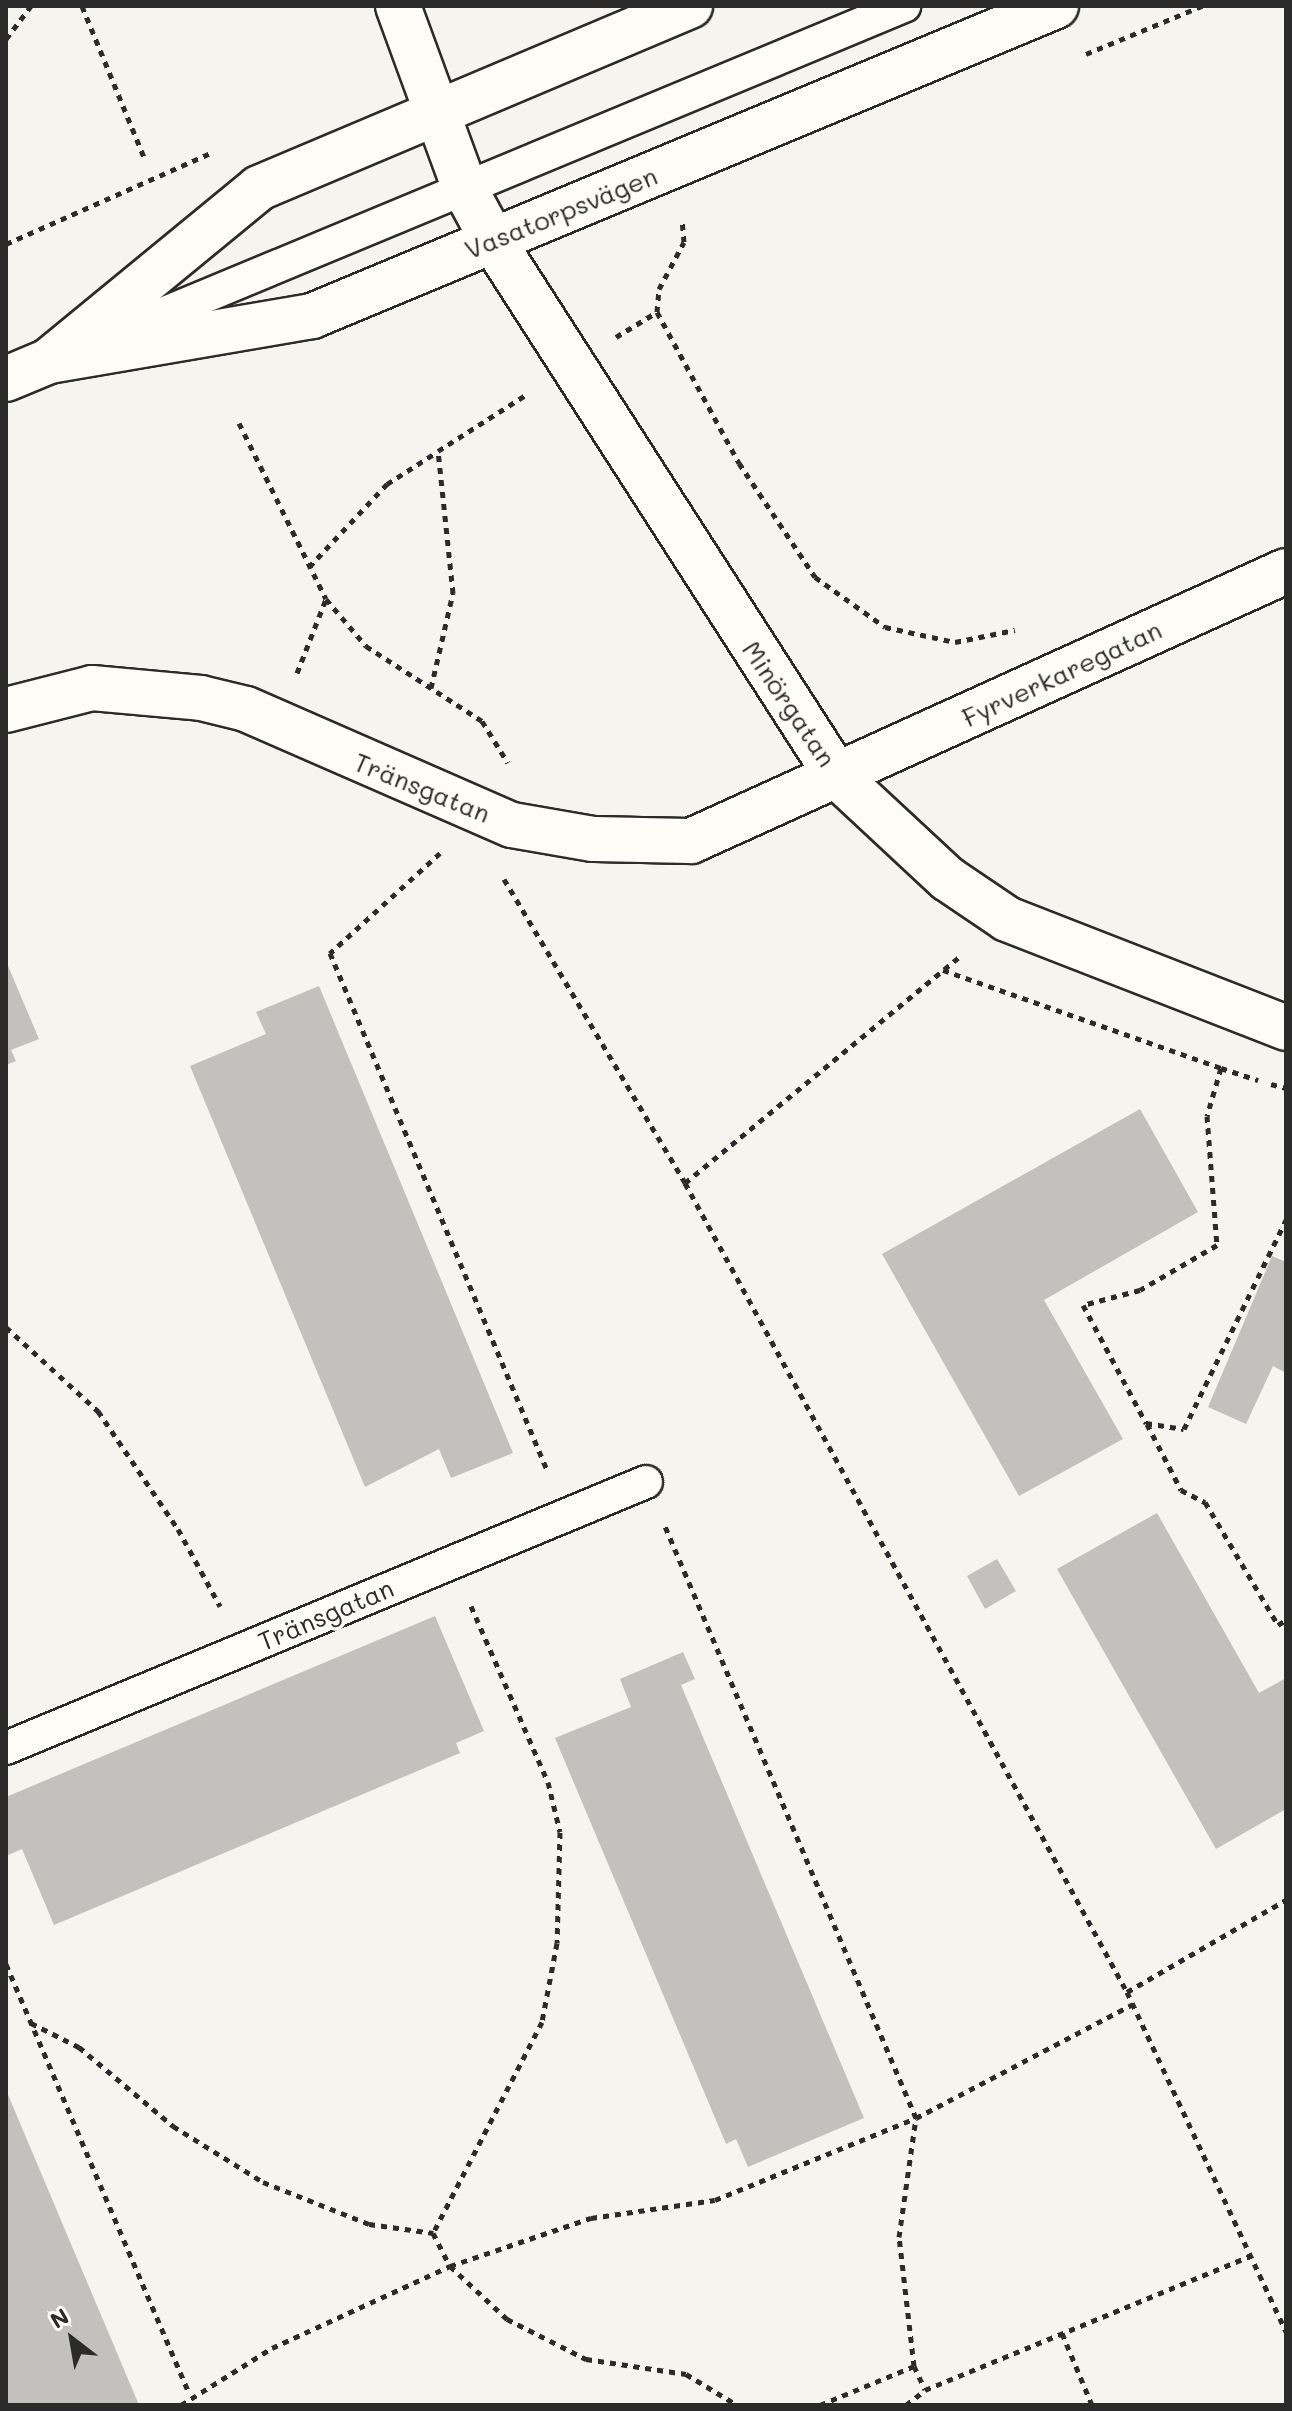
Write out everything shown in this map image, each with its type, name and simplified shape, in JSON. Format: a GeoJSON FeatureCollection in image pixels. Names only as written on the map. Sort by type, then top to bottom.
{"type":"FeatureCollection","features":[{"type":"Feature","properties":{"kind":"street","name":"Minörgatan"},"geometry":{"type":"LineString","coordinates":[[398,6],[440,108],[465,189],[493,241],[837,776],[948,879],[1007,919],[1286,1028]]}},
{"type":"Feature","properties":{"kind":"street","name":"Vasatorpsvägen"},"geometry":{"type":"LineString","coordinates":[[49,361],[259,188],[440,108],[690,6]]}},
{"type":"Feature","properties":{"kind":"street","name":"Vasatorpsvägen"},"geometry":{"type":"LineString","coordinates":[[6,379],[49,361],[312,316],[1056,6]]}},
{"type":"Feature","properties":{"kind":"street","name":"Fyrverkaregatan"},"geometry":{"type":"LineString","coordinates":[[837,776],[1286,571]]}},
{"type":"Feature","properties":{"kind":"street","name":"Tränsgatan"},"geometry":{"type":"LineString","coordinates":[[6,710],[92,688],[201,698],[246,709],[377,772],[512,825],[593,839],[691,841],[837,776]]}},
{"type":"Feature","properties":{"kind":"lane"},"geometry":{"type":"LineString","coordinates":[[49,361],[904,6]]}},
{"type":"Feature","properties":{"kind":"lane","name":"Tränsgatan"},"geometry":{"type":"LineString","coordinates":[[6,1748],[646,1482]]}},
{"type":"Feature","properties":{"kind":"path"},"geometry":{"type":"LineString","coordinates":[[6,39],[31,6]]}},
{"type":"Feature","properties":{"kind":"path"},"geometry":{"type":"LineString","coordinates":[[82,6],[144,157]]}},
{"type":"Feature","properties":{"kind":"path"},"geometry":{"type":"LineString","coordinates":[[678,208],[684,242],[659,289],[657,312],[691,382],[815,577],[885,627],[955,642],[1021,629]]}},
{"type":"Feature","properties":{"kind":"path"},"geometry":{"type":"LineString","coordinates":[[309,567],[387,484],[657,312]]}},
{"type":"Feature","properties":{"kind":"path"},"geometry":{"type":"LineString","coordinates":[[239,423],[326,599],[366,646],[431,688],[501,742],[512,825],[501,870],[506,890],[685,1183],[1127,1992],[1286,2332]]}},
{"type":"Feature","properties":{"kind":"path"},"geometry":{"type":"LineString","coordinates":[[431,688],[453,593],[438,451]]}},
{"type":"Feature","properties":{"kind":"path"},"geometry":{"type":"LineString","coordinates":[[293,685],[326,599]]}},
{"type":"Feature","properties":{"kind":"path"},"geometry":{"type":"LineString","coordinates":[[445,848],[330,953],[566,1515]]}},
{"type":"Feature","properties":{"kind":"path"},"geometry":{"type":"LineString","coordinates":[[685,1183],[1007,919]]}},
{"type":"Feature","properties":{"kind":"path"},"geometry":{"type":"LineString","coordinates":[[943,970],[1221,1068],[1207,1116],[1217,1245],[1140,1290],[1083,1305],[1181,1490],[1205,1502],[1278,1625],[1286,1620]]}},
{"type":"Feature","properties":{"kind":"path"},"geometry":{"type":"LineString","coordinates":[[1146,1423],[1184,1429],[1286,1220]]}},
{"type":"Feature","properties":{"kind":"path"},"geometry":{"type":"LineString","coordinates":[[6,1327],[98,1411],[178,1529],[244,1649]]}},
{"type":"Feature","properties":{"kind":"path"},"geometry":{"type":"LineString","coordinates":[[646,1482],[916,2118],[899,2237],[914,2366],[925,2390]]}},
{"type":"Feature","properties":{"kind":"path"},"geometry":{"type":"LineString","coordinates":[[433,2233],[542,2022],[557,1943],[560,1832],[548,1782],[451,1562]]}},
{"type":"Feature","properties":{"kind":"path"},"geometry":{"type":"LineString","coordinates":[[1127,1992],[1286,1900]]}},
{"type":"Feature","properties":{"kind":"path"},"geometry":{"type":"LineString","coordinates":[[6,1964],[189,2394]]}},
{"type":"Feature","properties":{"kind":"path"},"geometry":{"type":"LineString","coordinates":[[181,2405],[189,2394],[450,2266],[591,2218],[715,2200],[916,2118],[1133,2004]]}},
{"type":"Feature","properties":{"kind":"path"},"geometry":{"type":"LineString","coordinates":[[30,2022],[79,2047],[173,2126],[263,2182],[369,2224],[433,2233]]}},
{"type":"Feature","properties":{"kind":"path"},"geometry":{"type":"LineString","coordinates":[[433,2233],[450,2266],[507,2319],[586,2359],[686,2374],[737,2405]]}},
{"type":"Feature","properties":{"kind":"path"},"geometry":{"type":"LineString","coordinates":[[906,2405],[925,2390],[1252,2255]]}},
{"type":"Feature","properties":{"kind":"path"},"geometry":{"type":"LineString","coordinates":[[1062,2333],[1092,2405]]}},
{"type":"Feature","properties":{"kind":"path"},"geometry":{"type":"LineString","coordinates":[[820,2405],[914,2366]]}},
{"type":"Feature","properties":{"kind":"building"},"geometry":{"type":"Polygon","coordinates":[[[6,961],[39,1039],[11,1050],[16,1061],[6,1065],[6,961]]]}},
{"type":"Feature","properties":{"kind":"building"},"geometry":{"type":"Polygon","coordinates":[[[319,986],[513,1453],[451,1478],[439,1449],[365,1487],[190,1066],[266,1034],[256,1012],[319,986]]]}},
{"type":"Feature","properties":{"kind":"building"},"geometry":{"type":"Polygon","coordinates":[[[1140,1109],[1198,1212],[1044,1300],[1123,1439],[1019,1496],[882,1254],[1140,1109]]]}},
{"type":"Feature","properties":{"kind":"building"},"geometry":{"type":"Polygon","coordinates":[[[1272,1256],[1286,1262],[1286,1373],[1273,1366],[1246,1424],[1208,1407],[1272,1256]]]}},
{"type":"Feature","properties":{"kind":"building"},"geometry":{"type":"Polygon","coordinates":[[[1157,1513],[1259,1693],[1286,1678],[1286,1809],[1216,1849],[1057,1569],[1157,1513]]]}},
{"type":"Feature","properties":{"kind":"building"},"geometry":{"type":"Polygon","coordinates":[[[997,1559],[1016,1591],[985,1609],[967,1576],[997,1559]]]}},
{"type":"Feature","properties":{"kind":"building"},"geometry":{"type":"Polygon","coordinates":[[[435,1616],[484,1731],[456,1743],[460,1753],[54,1925],[22,1849],[6,1856],[6,1797],[435,1616]]]}},
{"type":"Feature","properties":{"kind":"building"},"geometry":{"type":"Polygon","coordinates":[[[683,1652],[695,1679],[681,1685],[864,2118],[748,2167],[736,2139],[726,2144],[555,1738],[631,1707],[620,1679],[683,1652]]]}},
{"type":"Feature","properties":{"kind":"building"},"geometry":{"type":"Polygon","coordinates":[[[6,2090],[139,2405],[6,2405],[6,2090]]]}}]}
